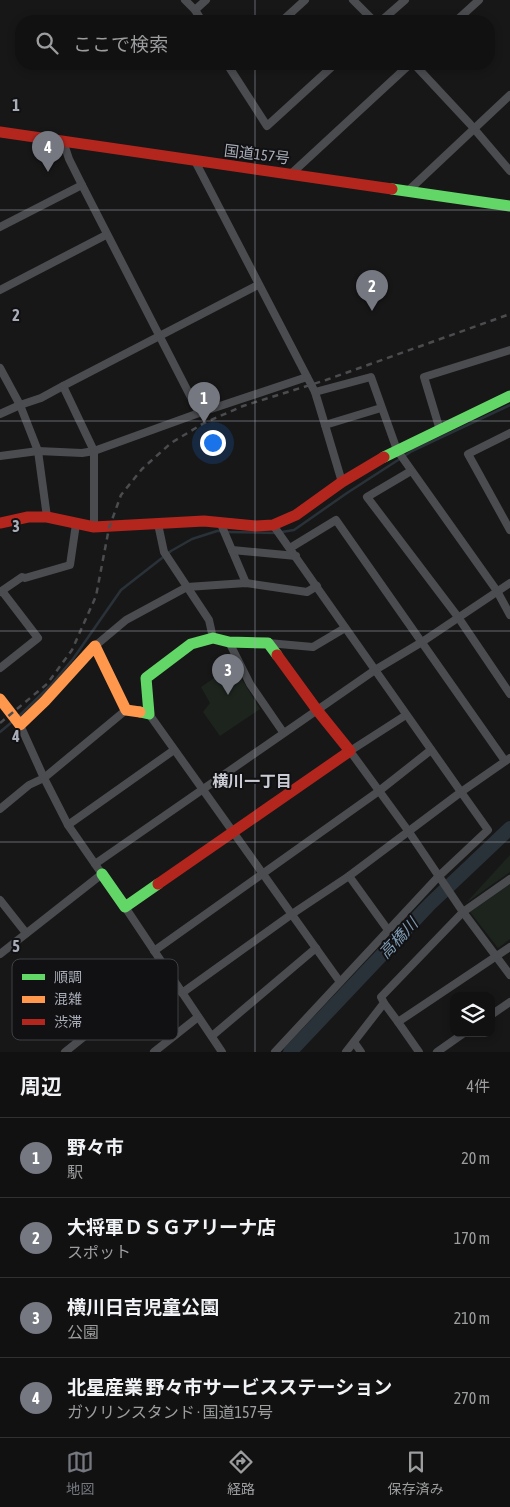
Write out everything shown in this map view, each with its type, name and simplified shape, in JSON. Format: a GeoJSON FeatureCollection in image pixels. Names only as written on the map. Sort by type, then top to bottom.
{"type":"FeatureCollection","features":[{"type":"Feature","properties":{"kind":"main road","name":"国道157号"},"geometry":{"type":"LineString","coordinates":[[0,132],[510,206]]}},
{"type":"Feature","properties":{"kind":"main road"},"geometry":{"type":"LineString","coordinates":[[0,523],[28,517],[47,517],[94,528],[204,521],[277,530],[342,482],[400,454],[440,430],[510,396]]}},
{"type":"Feature","properties":{"kind":"main road"},"geometry":{"type":"LineString","coordinates":[[0,699],[17,721],[45,701],[95,646],[126,710],[149,714],[146,678],[191,644],[213,638],[229,642],[268,643],[350,751],[125,907],[102,874]]}},
{"type":"Feature","properties":{"kind":"street"},"geometry":{"type":"LineString","coordinates":[[185,0],[198,15]]}},
{"type":"Feature","properties":{"kind":"street"},"geometry":{"type":"LineString","coordinates":[[195,10],[206,0]]}},
{"type":"Feature","properties":{"kind":"street"},"geometry":{"type":"LineString","coordinates":[[289,15],[305,0]]}},
{"type":"Feature","properties":{"kind":"street"},"geometry":{"type":"LineString","coordinates":[[353,0],[368,15]]}},
{"type":"Feature","properties":{"kind":"street"},"geometry":{"type":"LineString","coordinates":[[388,15],[404,0]]}},
{"type":"Feature","properties":{"kind":"street"},"geometry":{"type":"LineString","coordinates":[[463,15],[480,0]]}},
{"type":"Feature","properties":{"kind":"street"},"geometry":{"type":"LineString","coordinates":[[234,70],[268,126],[329,70]]}},
{"type":"Feature","properties":{"kind":"street"},"geometry":{"type":"LineString","coordinates":[[292,173],[405,70]]}},
{"type":"Feature","properties":{"kind":"street"},"geometry":{"type":"LineString","coordinates":[[418,70],[474,128],[510,171]]}},
{"type":"Feature","properties":{"kind":"street"},"geometry":{"type":"LineString","coordinates":[[409,190],[510,95]]}},
{"type":"Feature","properties":{"kind":"street"},"geometry":{"type":"LineString","coordinates":[[63,141],[69,159],[106,235],[199,413]]}},
{"type":"Feature","properties":{"kind":"street"},"geometry":{"type":"LineString","coordinates":[[195,160],[315,392],[342,482]]}},
{"type":"Feature","properties":{"kind":"street"},"geometry":{"type":"LineString","coordinates":[[0,227],[82,185]]}},
{"type":"Feature","properties":{"kind":"street"},"geometry":{"type":"LineString","coordinates":[[0,290],[106,235]]}},
{"type":"Feature","properties":{"kind":"street"},"geometry":{"type":"LineString","coordinates":[[0,414],[41,398],[258,285]]}},
{"type":"Feature","properties":{"kind":"street"},"geometry":{"type":"LineString","coordinates":[[440,430],[424,377],[510,350]]}},
{"type":"Feature","properties":{"kind":"street"},"geometry":{"type":"LineString","coordinates":[[0,368],[20,405],[38,451],[47,517]]}},
{"type":"Feature","properties":{"kind":"street"},"geometry":{"type":"LineString","coordinates":[[0,456],[38,451],[82,453],[94,451],[307,377]]}},
{"type":"Feature","properties":{"kind":"street"},"geometry":{"type":"LineString","coordinates":[[315,392],[371,377],[381,408],[400,454],[497,591],[510,615]]}},
{"type":"Feature","properties":{"kind":"street"},"geometry":{"type":"LineString","coordinates":[[63,386],[94,451],[94,528]]}},
{"type":"Feature","properties":{"kind":"street"},"geometry":{"type":"LineString","coordinates":[[325,425],[381,408]]}},
{"type":"Feature","properties":{"kind":"street"},"geometry":{"type":"LineString","coordinates":[[509,436],[468,454],[510,530]]}},
{"type":"Feature","properties":{"kind":"street"},"geometry":{"type":"LineString","coordinates":[[411,471],[367,496],[458,617],[510,694]]}},
{"type":"Feature","properties":{"kind":"street"},"geometry":{"type":"LineString","coordinates":[[182,993],[292,914],[349,876],[507,760],[336,520],[290,548]]}},
{"type":"Feature","properties":{"kind":"street"},"geometry":{"type":"LineString","coordinates":[[0,668],[38,638],[1,591],[22,577],[25,578],[70,565],[76,524]]}},
{"type":"Feature","properties":{"kind":"street"},"geometry":{"type":"LineString","coordinates":[[158,524],[165,555],[209,620],[213,638]]}},
{"type":"Feature","properties":{"kind":"street"},"geometry":{"type":"LineString","coordinates":[[221,524],[246,583]]}},
{"type":"Feature","properties":{"kind":"street"},"geometry":{"type":"LineString","coordinates":[[275,1052],[438,877],[488,830],[277,530]]}},
{"type":"Feature","properties":{"kind":"street"},"geometry":{"type":"LineString","coordinates":[[232,550],[296,556]]}},
{"type":"Feature","properties":{"kind":"street"},"geometry":{"type":"LineString","coordinates":[[95,646],[126,620],[187,587],[246,583],[308,592],[317,586]]}},
{"type":"Feature","properties":{"kind":"street"},"geometry":{"type":"LineString","coordinates":[[95,864],[283,732],[510,583]]}},
{"type":"Feature","properties":{"kind":"street"},"geometry":{"type":"LineString","coordinates":[[268,643],[313,647],[345,628]]}},
{"type":"Feature","properties":{"kind":"street"},"geometry":{"type":"LineString","coordinates":[[229,642],[250,684],[283,732]]}},
{"type":"Feature","properties":{"kind":"street"},"geometry":{"type":"LineString","coordinates":[[0,809],[29,785],[44,778],[126,710]]}},
{"type":"Feature","properties":{"kind":"street"},"geometry":{"type":"LineString","coordinates":[[149,714],[340,982]]}},
{"type":"Feature","properties":{"kind":"street"},"geometry":{"type":"LineString","coordinates":[[406,715],[350,751],[460,909],[510,975]]}},
{"type":"Feature","properties":{"kind":"street"},"geometry":{"type":"LineString","coordinates":[[0,954],[102,874],[68,825],[17,721]]}},
{"type":"Feature","properties":{"kind":"street"},"geometry":{"type":"LineString","coordinates":[[68,825],[174,750]]}},
{"type":"Feature","properties":{"kind":"street"},"geometry":{"type":"LineString","coordinates":[[154,951],[379,791],[431,750]]}},
{"type":"Feature","properties":{"kind":"street"},"geometry":{"type":"LineString","coordinates":[[349,876],[388,930]]}},
{"type":"Feature","properties":{"kind":"street"},"geometry":{"type":"LineString","coordinates":[[419,1052],[380,997],[460,909],[510,879]]}},
{"type":"Feature","properties":{"kind":"street"},"geometry":{"type":"LineString","coordinates":[[0,900],[26,933]]}},
{"type":"Feature","properties":{"kind":"street"},"geometry":{"type":"LineString","coordinates":[[125,907],[159,959]]}},
{"type":"Feature","properties":{"kind":"street"},"geometry":{"type":"LineString","coordinates":[[398,1022],[510,947]]}},
{"type":"Feature","properties":{"kind":"street"},"geometry":{"type":"LineString","coordinates":[[212,1036],[316,948]]}},
{"type":"Feature","properties":{"kind":"street"},"geometry":{"type":"LineString","coordinates":[[178,987],[222,1052]]}},
{"type":"Feature","properties":{"kind":"street"},"geometry":{"type":"LineString","coordinates":[[495,1012],[510,1002]]}},
{"type":"Feature","properties":{"kind":"street"},"geometry":{"type":"LineString","coordinates":[[346,1052],[384,1004]]}},
{"type":"Feature","properties":{"kind":"street"},"geometry":{"type":"LineString","coordinates":[[178,1033],[198,1017]]}},
{"type":"Feature","properties":{"kind":"street"},"geometry":{"type":"LineString","coordinates":[[437,1052],[458,1037]]}},
{"type":"Feature","properties":{"kind":"street"},"geometry":{"type":"LineString","coordinates":[[65,1052],[80,1040]]}},
{"type":"Feature","properties":{"kind":"street"},"geometry":{"type":"LineString","coordinates":[[154,1052],[169,1040]]}},
{"type":"Feature","properties":{"kind":"street"},"geometry":{"type":"LineString","coordinates":[[354,1042],[361,1052]]}},
{"type":"Feature","properties":{"kind":"shaded area"},"geometry":{"type":"Polygon","coordinates":[[[233,665],[260,709],[220,736],[203,712],[210,703],[201,687],[233,665]]]}},
{"type":"Feature","properties":{"kind":"shaded area"},"geometry":{"type":"Polygon","coordinates":[[[510,855],[510,872],[466,903],[510,855]]]}},
{"type":"Feature","properties":{"kind":"shaded area"},"geometry":{"type":"Polygon","coordinates":[[[510,884],[510,939],[498,948],[470,912],[510,884]]]}},
{"type":"Feature","properties":{"kind":"waterway"},"geometry":{"type":"LineString","coordinates":[[282,532],[294,530],[412,451],[510,405]]}},
{"type":"Feature","properties":{"kind":"waterway"},"geometry":{"type":"LineString","coordinates":[[18,717],[50,686],[73,659],[121,590],[171,551],[192,539],[222,531]]}},
{"type":"Feature","properties":{"kind":"waterway"},"geometry":{"type":"LineString","coordinates":[[227,532],[276,533]]}},
{"type":"Feature","properties":{"kind":"waterway"},"geometry":{"type":"LineString","coordinates":[[0,732],[12,722]]}},
{"type":"Feature","properties":{"kind":"waterway","name":"高橋川"},"geometry":{"type":"LineString","coordinates":[[290,1052],[430,904],[510,828]]}},
{"type":"Feature","properties":{"kind":"railway"},"geometry":{"type":"LineString","coordinates":[[0,723],[47,684],[72,650],[96,596],[109,528],[121,495],[142,469],[171,443],[204,423],[243,406],[326,380],[510,314]]}},
{"type":"Feature","properties":{"kind":"traffic: fast"},"geometry":{"type":"LineString","coordinates":[[392,189],[510,206]]}},
{"type":"Feature","properties":{"kind":"traffic: fast"},"geometry":{"type":"LineString","coordinates":[[384,457],[510,396]]}},
{"type":"Feature","properties":{"kind":"traffic: fast"},"geometry":{"type":"LineString","coordinates":[[140,712],[149,714],[146,678],[191,644],[213,638],[229,642],[268,643],[277,655]]}},
{"type":"Feature","properties":{"kind":"traffic: fast"},"geometry":{"type":"LineString","coordinates":[[102,874],[125,907],[158,884]]}},
{"type":"Feature","properties":{"kind":"traffic: slow"},"geometry":{"type":"LineString","coordinates":[[0,699],[20,725],[45,701],[95,646],[126,710],[140,712]]}},
{"type":"Feature","properties":{"kind":"traffic: jam"},"geometry":{"type":"LineString","coordinates":[[0,132],[392,189]]}},
{"type":"Feature","properties":{"kind":"traffic: jam"},"geometry":{"type":"LineString","coordinates":[[0,523],[28,517],[47,517],[94,527],[204,521],[256,526],[273,525],[296,515],[342,482],[384,457]]}},
{"type":"Feature","properties":{"kind":"traffic: jam"},"geometry":{"type":"LineString","coordinates":[[158,884],[350,751],[277,655]]}},
{"type":"Feature","properties":{"kind":"place","name":"北星産業 野々市サービスステーション"},"geometry":{"type":"Point","coordinates":[48,172]}},
{"type":"Feature","properties":{"kind":"place","name":"大将軍ＤＳＧアリーナ店"},"geometry":{"type":"Point","coordinates":[372,311]}},
{"type":"Feature","properties":{"kind":"place","name":"野々市"},"geometry":{"type":"Point","coordinates":[204,423]}},
{"type":"Feature","properties":{"kind":"place","name":"横川日吉児童公園"},"geometry":{"type":"Point","coordinates":[228,695]}},
{"type":"Feature","properties":{"kind":"district","name":"横川一丁目"},"geometry":{"type":"Point","coordinates":[252,781]}}]}
